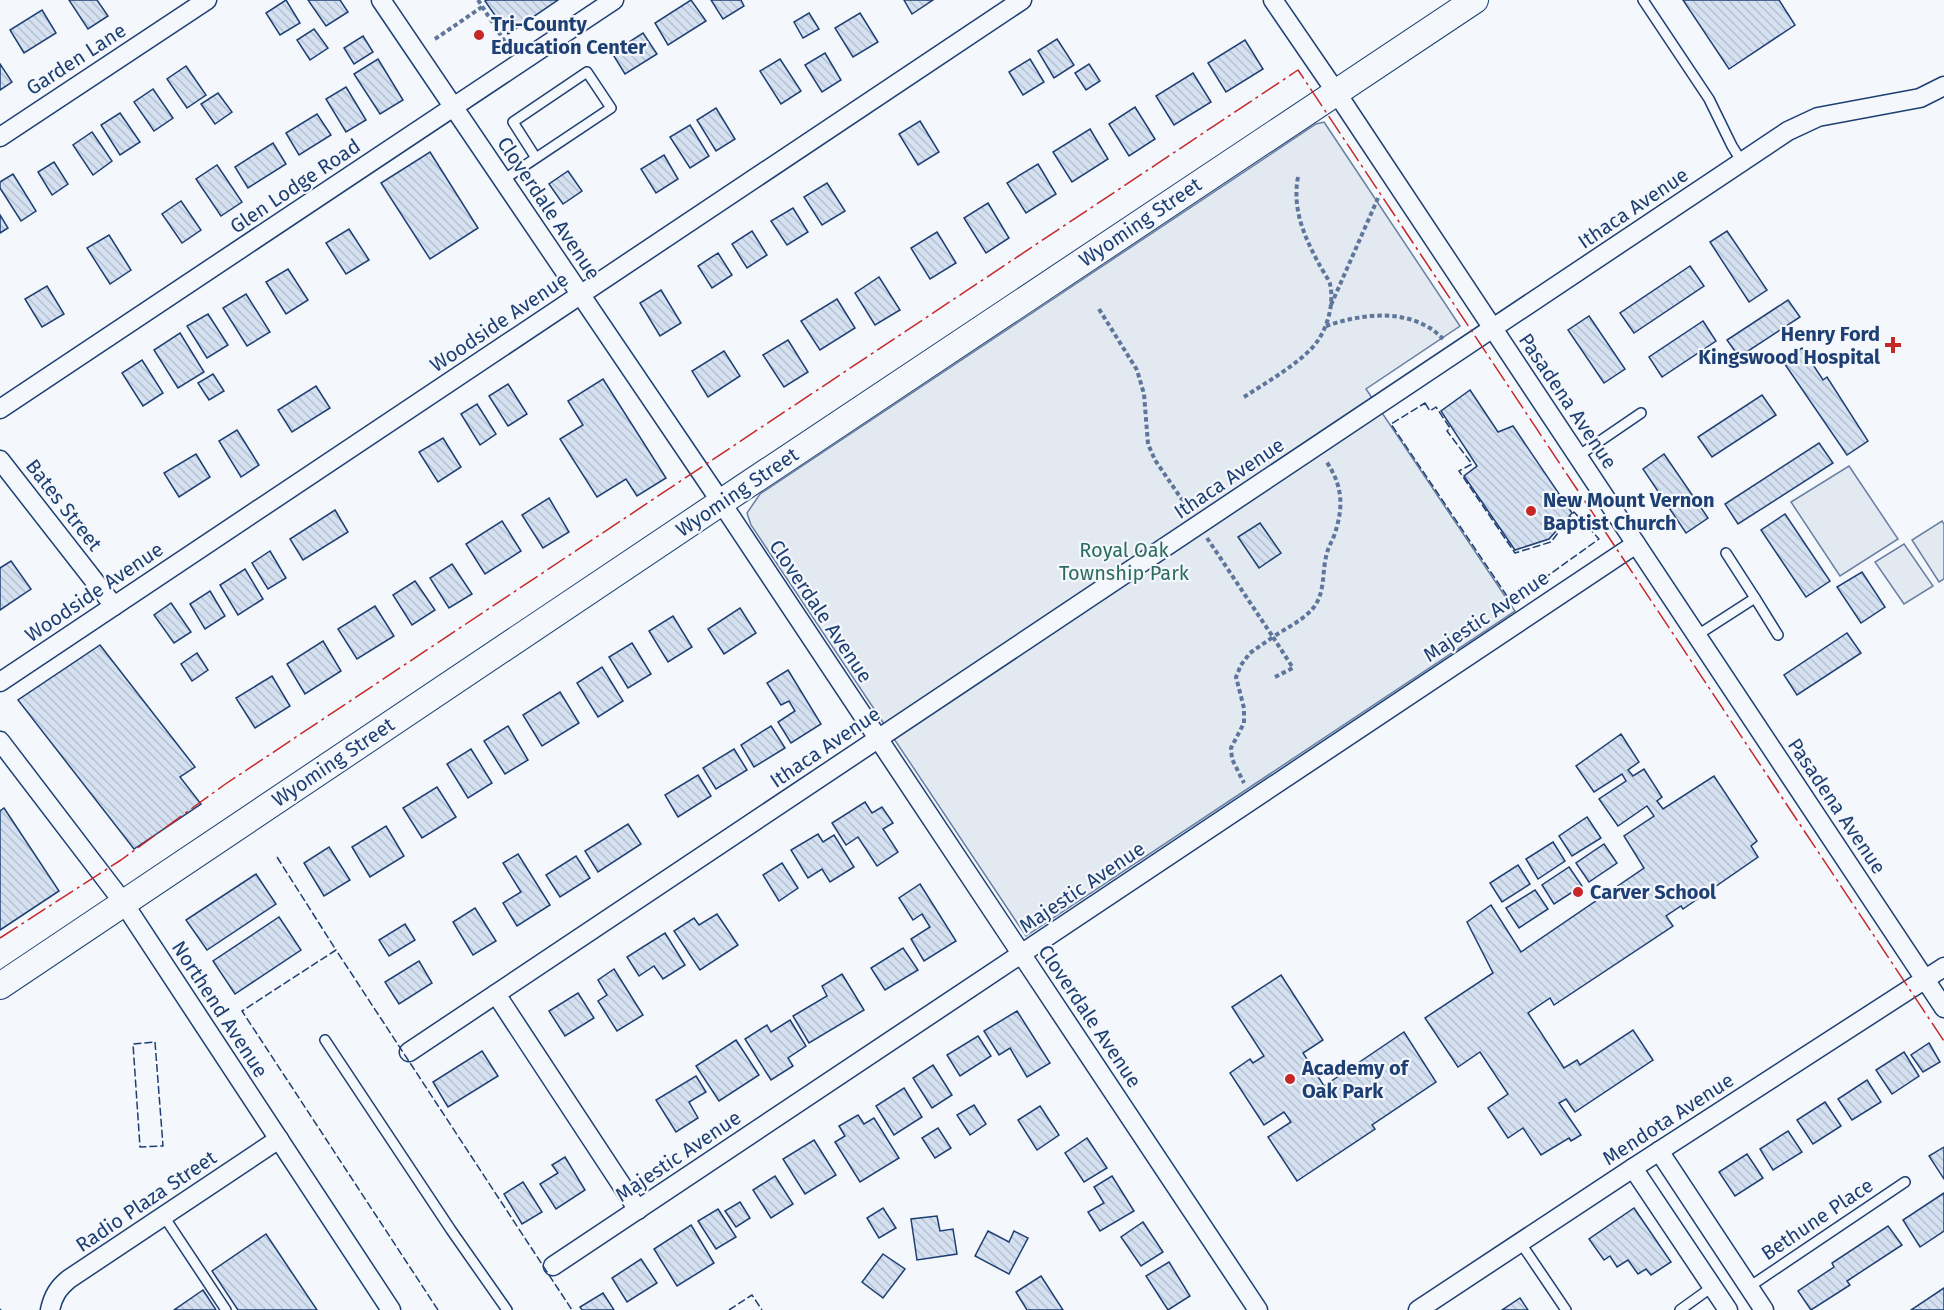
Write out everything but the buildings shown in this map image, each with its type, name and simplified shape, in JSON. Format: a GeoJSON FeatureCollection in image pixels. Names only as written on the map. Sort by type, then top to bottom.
{"type":"FeatureCollection","features":[{"type":"Feature","properties":{"kind":"street","name":"Garden Lane"},"geometry":{"type":"LineString","coordinates":[[0,137],[207,0]]}},
{"type":"Feature","properties":{"kind":"street","name":"Cloverdale Avenue"},"geometry":{"type":"LineString","coordinates":[[381,0],[721,502],[1258,1310]]}},
{"type":"Feature","properties":{"kind":"street","name":"Glen Lodge Road"},"geometry":{"type":"LineString","coordinates":[[0,409],[614,0]]}},
{"type":"Feature","properties":{"kind":"street","name":"Woodside Avenue"},"geometry":{"type":"LineString","coordinates":[[0,682],[1022,0]]}},
{"type":"Feature","properties":{"kind":"street","name":"Pasadena Avenue"},"geometry":{"type":"LineString","coordinates":[[1273,0],[1944,1008]]}},
{"type":"Feature","properties":{"kind":"street","name":"Wyoming Street"},"geometry":{"type":"LineString","coordinates":[[0,986],[1475,0]]}},
{"type":"Feature","properties":{"kind":"street","name":"Ithaca Avenue"},"geometry":{"type":"LineString","coordinates":[[409,1052],[1803,123],[1818,117],[1920,98],[1944,86]]}},
{"type":"Feature","properties":{"kind":"street","name":"Bates Street"},"geometry":{"type":"LineString","coordinates":[[0,460],[114,606]]}},
{"type":"Feature","properties":{"kind":"street","name":"Majestic Avenue"},"geometry":{"type":"LineString","coordinates":[[553,1266],[1636,544]]}},
{"type":"Feature","properties":{"kind":"street","name":"Northend Avenue"},"geometry":{"type":"LineString","coordinates":[[0,741],[123,902],[391,1310]]}},
{"type":"Feature","properties":{"kind":"street","name":"Mendota Avenue"},"geometry":{"type":"LineString","coordinates":[[1418,1310],[1944,967]]}},
{"type":"Feature","properties":{"kind":"street"},"geometry":{"type":"LineString","coordinates":[[495,994],[638,1210]]}},
{"type":"Feature","properties":{"kind":"street","name":"Radio Plaza Street"},"geometry":{"type":"LineString","coordinates":[[50,1310],[53,1298],[60,1286],[279,1139]]}},
{"type":"Feature","properties":{"kind":"street"},"geometry":{"type":"LineString","coordinates":[[1659,1151],[1764,1310]]}},
{"type":"Feature","properties":{"kind":"street"},"geometry":{"type":"LineString","coordinates":[[1633,1168],[1728,1310]]}},
{"type":"Feature","properties":{"kind":"lane"},"geometry":{"type":"LineString","coordinates":[[1643,0],[1709,99],[1742,162]]}},
{"type":"Feature","properties":{"kind":"lane"},"geometry":{"type":"LineString","coordinates":[[503,180],[536,158],[611,108],[587,72],[513,122],[536,158]]}},
{"type":"Feature","properties":{"kind":"lane"},"geometry":{"type":"LineString","coordinates":[[1578,456],[1641,413]]}},
{"type":"Feature","properties":{"kind":"lane"},"geometry":{"type":"LineString","coordinates":[[1726,553],[1778,635]]}},
{"type":"Feature","properties":{"kind":"lane"},"geometry":{"type":"LineString","coordinates":[[1696,636],[1755,597]]}},
{"type":"Feature","properties":{"kind":"lane"},"geometry":{"type":"LineString","coordinates":[[325,1040],[507,1310]]}},
{"type":"Feature","properties":{"kind":"lane","name":"Bethune Place"},"geometry":{"type":"LineString","coordinates":[[1749,1287],[1905,1182]]}},
{"type":"Feature","properties":{"kind":"lane"},"geometry":{"type":"LineString","coordinates":[[163,1215],[226,1310]]}},
{"type":"Feature","properties":{"kind":"lane"},"geometry":{"type":"LineString","coordinates":[[1520,1242],[1566,1310]]}},
{"type":"Feature","properties":{"kind":"lane"},"geometry":{"type":"LineString","coordinates":[[1680,1310],[1712,1287]]}},
{"type":"Feature","properties":{"kind":"path"},"geometry":{"type":"LineString","coordinates":[[477,0],[509,48]]}},
{"type":"Feature","properties":{"kind":"path"},"geometry":{"type":"LineString","coordinates":[[435,39],[482,7]]}},
{"type":"Feature","properties":{"kind":"path"},"geometry":{"type":"LineString","coordinates":[[1298,177],[1295,191],[1296,209],[1304,234],[1330,284],[1331,306]]}},
{"type":"Feature","properties":{"kind":"path"},"geometry":{"type":"LineString","coordinates":[[1244,397],[1299,360],[1313,347],[1326,326],[1331,306],[1378,198]]}},
{"type":"Feature","properties":{"kind":"path"},"geometry":{"type":"LineString","coordinates":[[1099,309],[1137,370],[1144,394],[1148,444],[1151,452],[1192,515]]}},
{"type":"Feature","properties":{"kind":"path"},"geometry":{"type":"LineString","coordinates":[[1326,326],[1349,318],[1388,315],[1429,327],[1443,339]]}},
{"type":"Feature","properties":{"kind":"path"},"geometry":{"type":"LineString","coordinates":[[1244,783],[1232,759],[1231,748],[1244,723],[1244,708],[1236,677],[1250,653],[1315,606],[1322,587],[1325,560],[1340,514],[1341,494],[1336,476],[1322,456]]}},
{"type":"Feature","properties":{"kind":"path"},"geometry":{"type":"LineString","coordinates":[[1204,534],[1293,668],[1275,677]]}},
{"type":"Feature","properties":{"kind":"green space","name":"Royal Oak Township Park"},"geometry":{"type":"Polygon","coordinates":[[[1324,122],[1460,326],[1366,389],[1515,611],[1026,936],[751,525],[747,513],[760,494],[1316,124],[1324,122]]]}},
{"type":"Feature","properties":{"kind":"green space"},"geometry":{"type":"Polygon","coordinates":[[[1849,466],[1898,539],[1840,576],[1791,502],[1849,466]]]}},
{"type":"Feature","properties":{"kind":"green space"},"geometry":{"type":"Polygon","coordinates":[[[1942,521],[1944,524],[1944,579],[1939,582],[1912,540],[1942,521]]]}},
{"type":"Feature","properties":{"kind":"green space"},"geometry":{"type":"Polygon","coordinates":[[[1904,544],[1933,586],[1904,604],[1875,562],[1904,544]]]}},
{"type":"Feature","properties":{"kind":"fence"},"geometry":{"type":"LineString","coordinates":[[1425,403],[1430,411],[1436,407],[1450,428],[1447,431],[1472,464],[1459,471],[1515,553],[1551,542],[1574,512],[1599,539],[1511,602],[1391,424],[1425,403]]}},
{"type":"Feature","properties":{"kind":"fence"},"geometry":{"type":"LineString","coordinates":[[277,857],[336,950]]}},
{"type":"Feature","properties":{"kind":"fence"},"geometry":{"type":"LineString","coordinates":[[438,1310],[242,1011],[336,950],[572,1310]]}},
{"type":"Feature","properties":{"kind":"fence"},"geometry":{"type":"LineString","coordinates":[[155,1042],[163,1146],[140,1147],[133,1044],[155,1042]]}},
{"type":"Feature","properties":{"kind":"fence"},"geometry":{"type":"LineString","coordinates":[[729,1310],[752,1295],[762,1310]]}},
{"type":"Feature","properties":{"kind":"power"},"geometry":{"type":"LineString","coordinates":[[0,938],[121,860],[224,785],[1298,70],[1944,1041]]}},
{"type":"Feature","properties":{"kind":"place","name":"Tri-County Education Center"},"geometry":{"type":"Point","coordinates":[479,35]}},
{"type":"Feature","properties":{"kind":"place","name":"Henry Ford Kingswood Hospital"},"geometry":{"type":"Point","coordinates":[1893,345]}},
{"type":"Feature","properties":{"kind":"place","name":"New Mount Vernon Baptist Church"},"geometry":{"type":"Point","coordinates":[1531,511]}},
{"type":"Feature","properties":{"kind":"place","name":"Carver School"},"geometry":{"type":"Point","coordinates":[1578,892]}},
{"type":"Feature","properties":{"kind":"place","name":"Academy of Oak Park"},"geometry":{"type":"Point","coordinates":[1290,1079]}}]}
